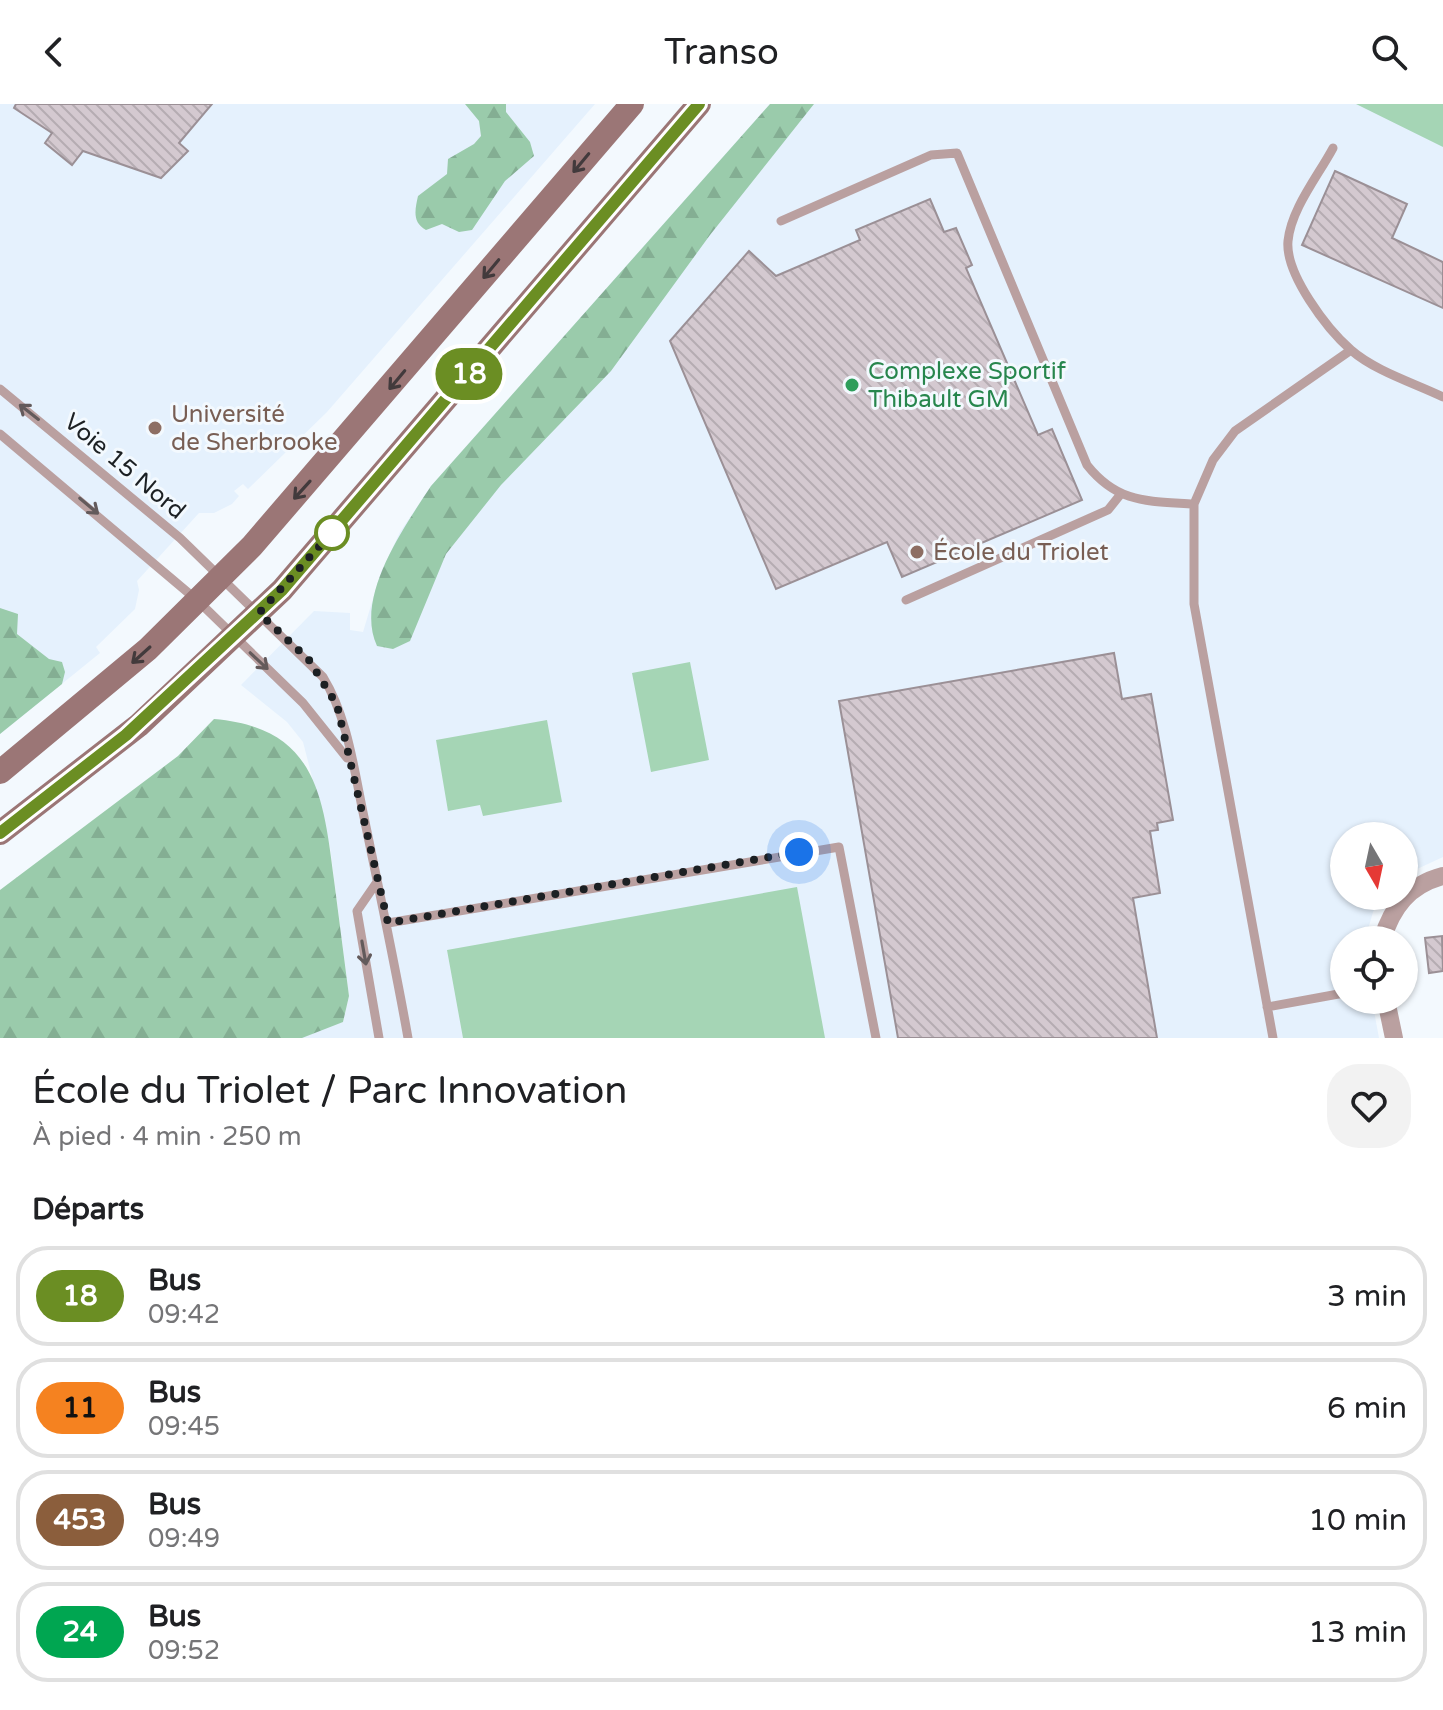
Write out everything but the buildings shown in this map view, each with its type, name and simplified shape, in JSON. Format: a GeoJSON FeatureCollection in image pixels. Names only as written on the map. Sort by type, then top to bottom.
{"type":"FeatureCollection","features":[{"type":"Feature","properties":{"kind":"main road"},"geometry":{"type":"LineString","coordinates":[[0,772],[117,676],[221,578],[320,470],[632,104]]}},
{"type":"Feature","properties":{"kind":"main road"},"geometry":{"type":"LineString","coordinates":[[0,833],[114,746],[259,613],[375,484],[699,104]]}},
{"type":"Feature","properties":{"kind":"street"},"geometry":{"type":"LineString","coordinates":[[1388,926],[1397,905],[1410,890],[1443,876]]}},
{"type":"Feature","properties":{"kind":"street"},"geometry":{"type":"LineString","coordinates":[[1389,1014],[1394,1038]]}},
{"type":"Feature","properties":{"kind":"lane"},"geometry":{"type":"LineString","coordinates":[[1333,148],[1295,218],[1288,240],[1289,258],[1295,276],[1351,350],[1443,397]]}},
{"type":"Feature","properties":{"kind":"lane"},"geometry":{"type":"LineString","coordinates":[[781,221],[931,155],[957,153],[1087,465],[1101,482],[1120,495],[1149,502],[1194,504]]}},
{"type":"Feature","properties":{"kind":"lane"},"geometry":{"type":"LineString","coordinates":[[1273,1038],[1194,604],[1194,504],[1213,460],[1235,431],[1351,350]]}},
{"type":"Feature","properties":{"kind":"lane","name":"Voie 15 Nord"},"geometry":{"type":"LineString","coordinates":[[0,389],[111,479],[221,578],[309,660],[328,685],[341,719],[354,772],[388,923],[408,1038]]}},
{"type":"Feature","properties":{"kind":"lane"},"geometry":{"type":"LineString","coordinates":[[0,434],[198,601],[330,732],[354,772]]}},
{"type":"Feature","properties":{"kind":"lane"},"geometry":{"type":"LineString","coordinates":[[906,600],[1108,510],[1120,495]]}},
{"type":"Feature","properties":{"kind":"lane"},"geometry":{"type":"LineString","coordinates":[[388,923],[839,847],[876,1038]]}},
{"type":"Feature","properties":{"kind":"lane"},"geometry":{"type":"LineString","coordinates":[[377,882],[357,911],[379,1038]]}},
{"type":"Feature","properties":{"kind":"lane"},"geometry":{"type":"LineString","coordinates":[[1267,1007],[1330,996]]}},
{"type":"Feature","properties":{"kind":"shaded area","name":"Université de Sherbrooke"},"geometry":{"type":"Polygon","coordinates":[[[0,104],[595,104],[327,412],[248,489],[243,484],[234,491],[239,496],[232,504],[214,513],[199,513],[137,581],[139,590],[135,609],[96,647],[100,653],[0,734],[0,104]]]}},
{"type":"Feature","properties":{"kind":"shaded area","name":"École du Triolet"},"geometry":{"type":"Polygon","coordinates":[[[770,104],[1443,104],[1443,857],[1418,869],[1418,822],[1330,822],[1330,910],[1374,910],[1369,926],[1330,926],[1330,1014],[1375,1014],[1379,1038],[289,1038],[343,1022],[349,996],[330,847],[303,742],[287,722],[241,685],[314,611],[350,613],[350,630],[363,632],[381,572],[400,532],[431,486],[770,104]]]}},
{"type":"Feature","properties":{"kind":"green space"},"geometry":{"type":"Polygon","coordinates":[[[465,104],[506,104],[506,112],[530,142],[534,156],[505,181],[472,230],[459,232],[442,224],[426,230],[417,219],[418,196],[447,174],[448,159],[474,144],[481,136],[479,121],[465,104]]]}},
{"type":"Feature","properties":{"kind":"green space"},"geometry":{"type":"Polygon","coordinates":[[[770,104],[814,104],[710,235],[611,371],[501,485],[446,554],[410,641],[393,649],[377,646],[372,627],[372,606],[377,584],[396,541],[431,486],[770,104]]]}},
{"type":"Feature","properties":{"kind":"green space"},"geometry":{"type":"Polygon","coordinates":[[[1356,104],[1443,104],[1443,147],[1356,104]]]}},
{"type":"Feature","properties":{"kind":"green space"},"geometry":{"type":"Polygon","coordinates":[[[0,608],[18,614],[17,634],[49,659],[62,662],[65,672],[62,684],[0,734],[0,608]]]}},
{"type":"Feature","properties":{"kind":"green space"},"geometry":{"type":"Polygon","coordinates":[[[690,662],[709,760],[651,772],[632,673],[690,662]]]}},
{"type":"Feature","properties":{"kind":"green space"},"geometry":{"type":"Polygon","coordinates":[[[214,719],[248,725],[274,736],[294,751],[308,771],[318,794],[330,849],[349,996],[343,1022],[302,1038],[0,1038],[0,890],[178,756],[214,719]]]}},
{"type":"Feature","properties":{"kind":"green space"},"geometry":{"type":"Polygon","coordinates":[[[547,720],[562,802],[483,816],[480,805],[448,811],[436,740],[547,720]]]}},
{"type":"Feature","properties":{"kind":"green space"},"geometry":{"type":"Polygon","coordinates":[[[797,887],[825,1038],[463,1038],[447,950],[797,887]]]}},
{"type":"Feature","properties":{"kind":"bus line","name":"18"},"geometry":{"type":"LineString","coordinates":[[0,833],[126,735],[282,590],[699,104]]}},
{"type":"Feature","properties":{"kind":"place","name":"Complexe Sportif Thibault GM"},"geometry":{"type":"Point","coordinates":[852,385]}},
{"type":"Feature","properties":{"kind":"place","name":"Université de Sherbrooke"},"geometry":{"type":"Point","coordinates":[155,428]}},
{"type":"Feature","properties":{"kind":"place","name":"École du Triolet"},"geometry":{"type":"Point","coordinates":[917,552]}},
{"type":"Feature","properties":{"kind":"route"},"geometry":{"type":"LineString","coordinates":[[332,533],[335,529],[259,613],[309,660],[328,685],[337,705],[388,923],[799,852]]}}]}
